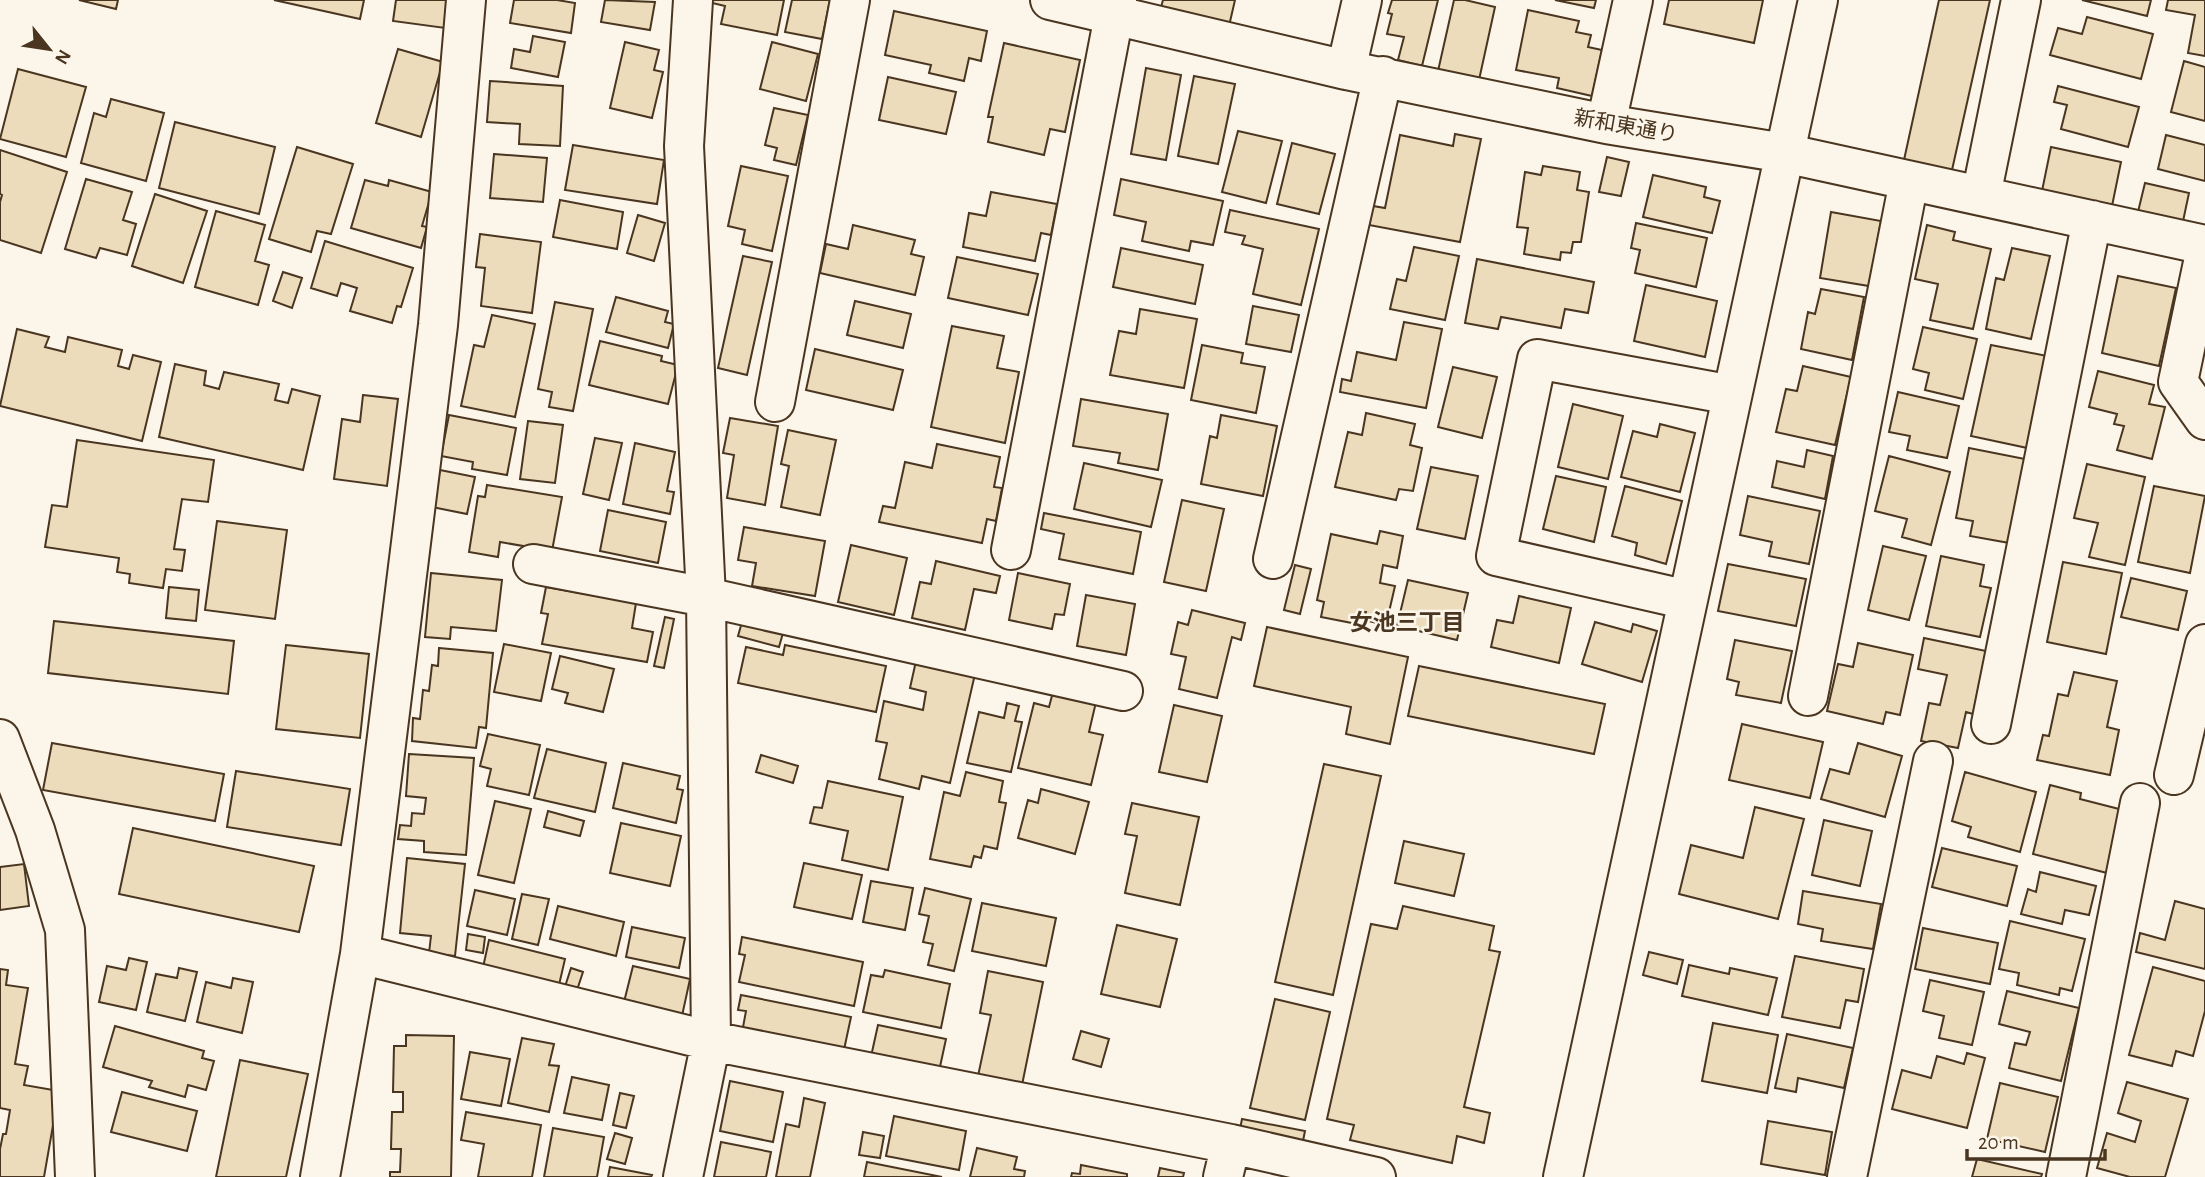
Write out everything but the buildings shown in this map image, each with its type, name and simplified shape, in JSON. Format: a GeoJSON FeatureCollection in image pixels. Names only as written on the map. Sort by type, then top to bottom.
{"type":"FeatureCollection","features":[{"type":"Feature","properties":{"kind":"street"},"geometry":{"type":"LineString","coordinates":[[320,1177],[360,954],[438,324],[466,0]]}},
{"type":"Feature","properties":{"kind":"street"},"geometry":{"type":"LineString","coordinates":[[683,1177],[711,1041],[706,597],[684,146],[693,0]]}},
{"type":"Feature","properties":{"kind":"street"},"geometry":{"type":"LineString","coordinates":[[775,402],[850,0]]}},
{"type":"Feature","properties":{"kind":"street","name":"新和東通り"},"geometry":{"type":"LineString","coordinates":[[1049,0],[1116,7],[1346,70],[1606,124],[1784,153],[2205,245]]}},
{"type":"Feature","properties":{"kind":"street"},"geometry":{"type":"LineString","coordinates":[[1346,70],[1362,0]]}},
{"type":"Feature","properties":{"kind":"street"},"geometry":{"type":"LineString","coordinates":[[1606,124],[1633,0]]}},
{"type":"Feature","properties":{"kind":"street"},"geometry":{"type":"LineString","coordinates":[[1563,1177],[1818,0]]}},
{"type":"Feature","properties":{"kind":"street"},"geometry":{"type":"LineString","coordinates":[[1981,196],[2021,0]]}},
{"type":"Feature","properties":{"kind":"street"},"geometry":{"type":"LineString","coordinates":[[1011,550],[1116,7]]}},
{"type":"Feature","properties":{"kind":"street"},"geometry":{"type":"LineString","coordinates":[[1273,559],[1383,76]]}},
{"type":"Feature","properties":{"kind":"street"},"geometry":{"type":"LineString","coordinates":[[1808,696],[1909,181]]}},
{"type":"Feature","properties":{"kind":"street"},"geometry":{"type":"LineString","coordinates":[[1991,724],[2092,220]]}},
{"type":"Feature","properties":{"kind":"street"},"geometry":{"type":"LineString","coordinates":[[2205,253],[2178,382],[2205,420]]}},
{"type":"Feature","properties":{"kind":"street"},"geometry":{"type":"LineString","coordinates":[[1688,600],[1496,556],[1536,359],[1732,395]]}},
{"type":"Feature","properties":{"kind":"street"},"geometry":{"type":"LineString","coordinates":[[533,564],[706,597],[1123,691]]}},
{"type":"Feature","properties":{"kind":"street"},"geometry":{"type":"LineString","coordinates":[[2174,775],[2205,644]]}},
{"type":"Feature","properties":{"kind":"street"},"geometry":{"type":"LineString","coordinates":[[0,739],[35,830],[65,930],[75,1177]]}},
{"type":"Feature","properties":{"kind":"street"},"geometry":{"type":"LineString","coordinates":[[1847,1177],[1933,761]]}},
{"type":"Feature","properties":{"kind":"street"},"geometry":{"type":"LineString","coordinates":[[2066,1177],[2140,803]]}},
{"type":"Feature","properties":{"kind":"street"},"geometry":{"type":"LineString","coordinates":[[360,954],[711,1041],[1227,1161],[1376,1177]]}},
{"type":"Feature","properties":{"kind":"district","name":"女池三丁目"},"geometry":{"type":"Point","coordinates":[1407,622]}}]}
